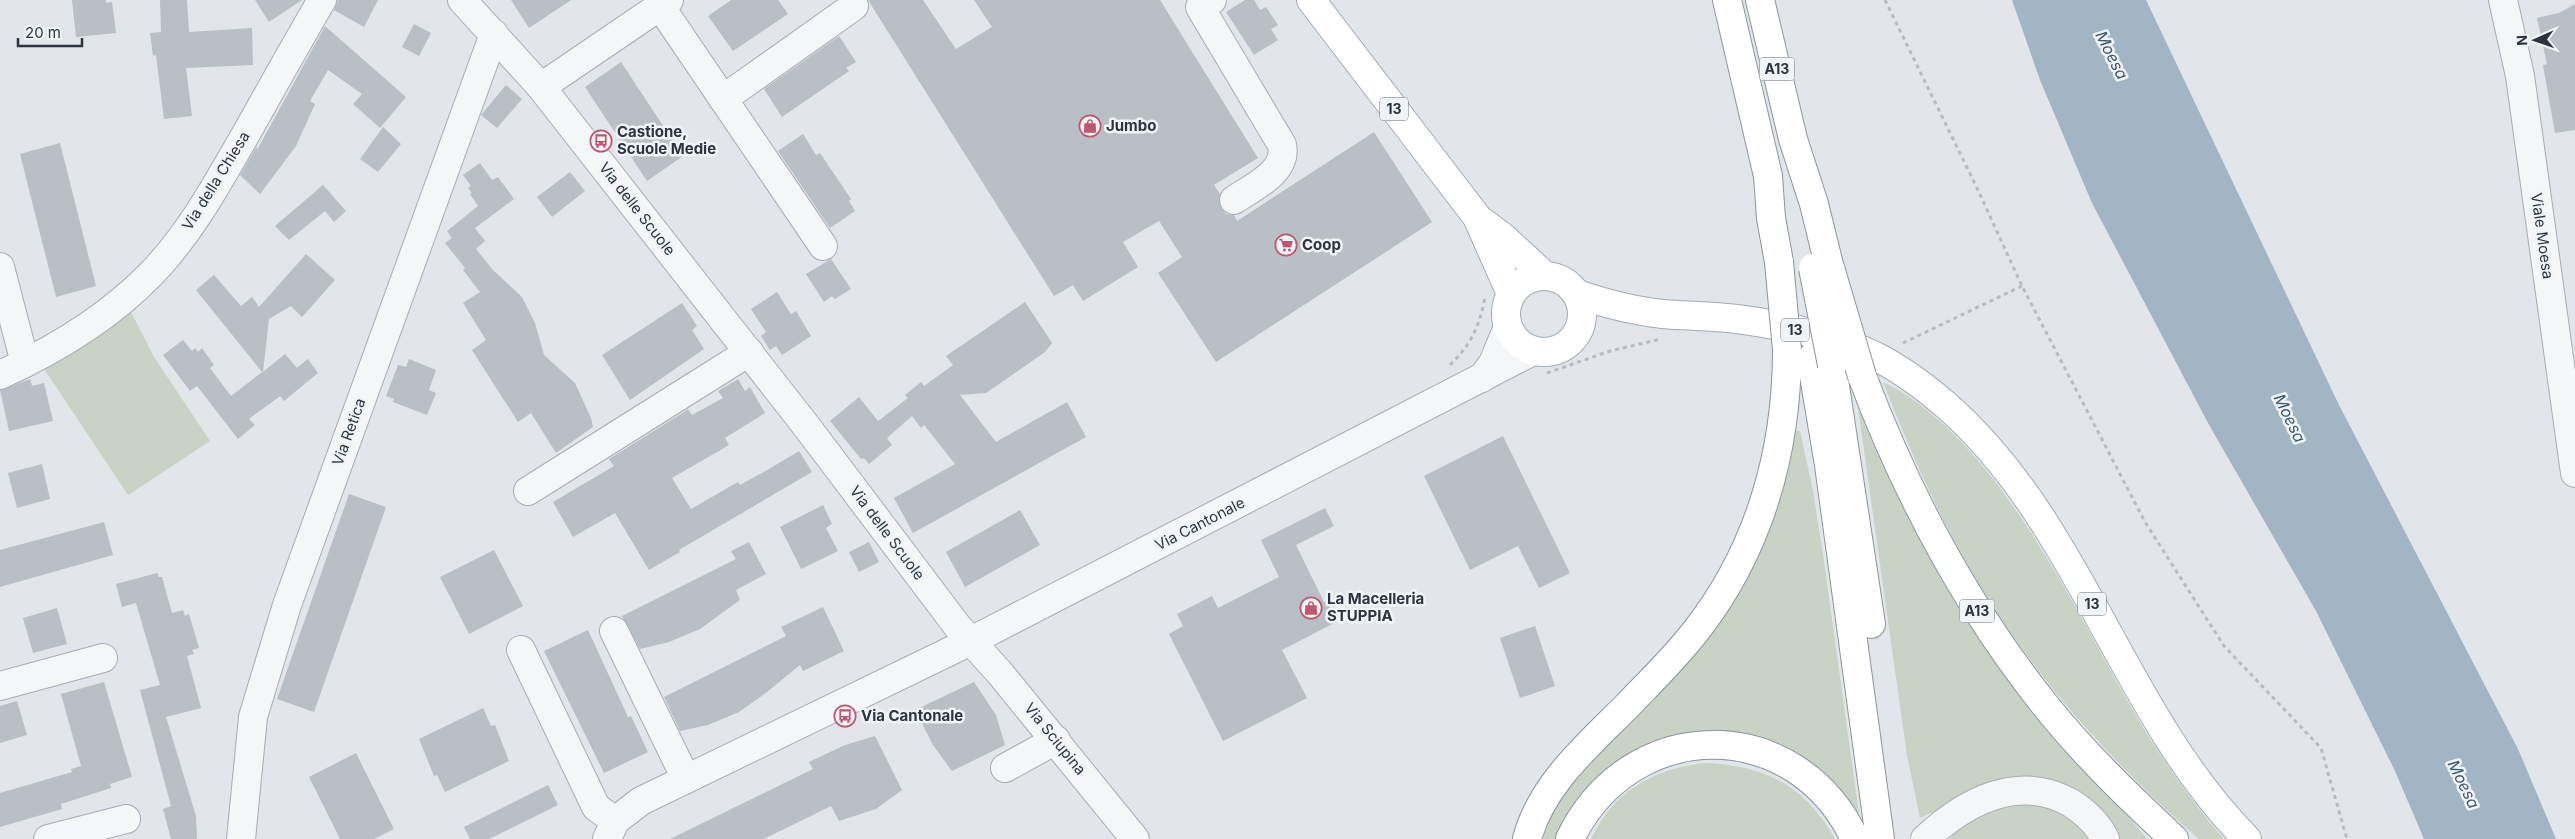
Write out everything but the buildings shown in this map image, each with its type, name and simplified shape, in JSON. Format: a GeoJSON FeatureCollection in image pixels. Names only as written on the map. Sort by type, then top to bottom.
{"type":"FeatureCollection","features":[{"type":"Feature","properties":{"kind":"main road","name":"13"},"geometry":{"type":"LineString","coordinates":[[1311,0],[1477,217],[1512,294]]}},
{"type":"Feature","properties":{"kind":"main road","name":"A13"},"geometry":{"type":"LineString","coordinates":[[1727,0],[1768,176],[1803,261],[1869,366],[1909,488],[1968,598],[2046,706],[2101,768],[2174,839]]}},
{"type":"Feature","properties":{"kind":"main road","name":"A13"},"geometry":{"type":"LineString","coordinates":[[1760,0],[1793,139],[1800,205],[1810,358],[1829,465],[1880,839]]}},
{"type":"Feature","properties":{"kind":"main road","name":"13"},"geometry":{"type":"LineString","coordinates":[[1477,217],[1504,238],[1544,275]]}},
{"type":"Feature","properties":{"kind":"main road","name":"A13"},"geometry":{"type":"LineString","coordinates":[[1803,261],[1810,358],[1858,527],[1899,839]]}},
{"type":"Feature","properties":{"kind":"main road"},"geometry":{"type":"LineString","coordinates":[[1544,275],[1557,277],[1569,284],[1577,294],[1582,305],[1580,328],[1574,338],[1560,348],[1544,352],[1538,362],[1517,342],[1508,326],[1506,310],[1512,294],[1520,284],[1531,278],[1544,275]]}},
{"type":"Feature","properties":{"kind":"main road","name":"13"},"geometry":{"type":"LineString","coordinates":[[1577,294],[1663,326]]}},
{"type":"Feature","properties":{"kind":"main road","name":"13"},"geometry":{"type":"LineString","coordinates":[[1580,328],[1663,326],[1736,319],[1792,329],[1844,344],[1869,366],[1919,384],[1962,419],[2018,483],[2062,550],[2180,755],[2201,785],[2247,839]]}},
{"type":"Feature","properties":{"kind":"main road","name":"A13"},"geometry":{"type":"LineString","coordinates":[[1527,839],[1535,818],[1557,781],[1695,632],[1732,578],[1756,527],[1775,464],[1784,405],[1810,358]]}},
{"type":"Feature","properties":{"kind":"main road"},"geometry":{"type":"LineString","coordinates":[[1570,839],[1590,805],[1605,789],[1626,772],[1657,755],[1676,749],[1713,745],[1750,749],[1783,761],[1798,770],[1826,794],[1839,810],[1855,839]]}},
{"type":"Feature","properties":{"kind":"main road","name":"A13"},"geometry":{"type":"LineString","coordinates":[[2144,811],[2162,839]]}},
{"type":"Feature","properties":{"kind":"street","name":"Via della Chiesa"},"geometry":{"type":"LineString","coordinates":[[0,374],[25,363],[100,318],[152,273],[191,224],[215,189],[322,0]]}},
{"type":"Feature","properties":{"kind":"street","name":"Via delle Scuole"},"geometry":{"type":"LineString","coordinates":[[462,0],[541,87],[971,641]]}},
{"type":"Feature","properties":{"kind":"street"},"geometry":{"type":"LineString","coordinates":[[1212,0],[1200,7],[1282,146],[1284,154],[1282,162],[1275,170],[1234,200]]}},
{"type":"Feature","properties":{"kind":"street"},"geometry":{"type":"LineString","coordinates":[[541,87],[664,3],[723,99],[824,246]]}},
{"type":"Feature","properties":{"kind":"street","name":"Viale Moesa"},"geometry":{"type":"LineString","coordinates":[[2511,3],[2570,420],[2575,474]]}},
{"type":"Feature","properties":{"kind":"street"},"geometry":{"type":"LineString","coordinates":[[723,99],[854,6]]}},
{"type":"Feature","properties":{"kind":"street","name":"Via Retica"},"geometry":{"type":"LineString","coordinates":[[241,839],[253,716],[286,605],[494,34]]}},
{"type":"Feature","properties":{"kind":"street"},"geometry":{"type":"LineString","coordinates":[[0,267],[25,363]]}},
{"type":"Feature","properties":{"kind":"street"},"geometry":{"type":"LineString","coordinates":[[1482,378],[1493,363],[1508,326]]}},
{"type":"Feature","properties":{"kind":"street"},"geometry":{"type":"LineString","coordinates":[[528,491],[748,352]]}},
{"type":"Feature","properties":{"kind":"street","name":"Via Cantonale"},"geometry":{"type":"LineString","coordinates":[[611,830],[641,801],[971,641],[1482,378],[1538,362]]}},
{"type":"Feature","properties":{"kind":"street"},"geometry":{"type":"LineString","coordinates":[[614,631],[686,779]]}},
{"type":"Feature","properties":{"kind":"street","name":"Via Sciupina"},"geometry":{"type":"LineString","coordinates":[[971,641],[1056,740],[1135,839]]}},
{"type":"Feature","properties":{"kind":"street"},"geometry":{"type":"LineString","coordinates":[[521,650],[596,807],[611,830]]}},
{"type":"Feature","properties":{"kind":"street"},"geometry":{"type":"LineString","coordinates":[[0,686],[103,658]]}},
{"type":"Feature","properties":{"kind":"street"},"geometry":{"type":"LineString","coordinates":[[1005,768],[1056,740]]}},
{"type":"Feature","properties":{"kind":"street"},"geometry":{"type":"LineString","coordinates":[[1925,839],[1943,822],[1984,798],[2024,790],[2047,793],[2079,808],[2091,818],[2105,839]]}},
{"type":"Feature","properties":{"kind":"street"},"geometry":{"type":"LineString","coordinates":[[48,839],[126,819]]}},
{"type":"Feature","properties":{"kind":"path"},"geometry":{"type":"LineString","coordinates":[[1885,0],[1978,190],[2022,286],[2145,522],[2219,638],[2321,748],[2347,839]]}},
{"type":"Feature","properties":{"kind":"path"},"geometry":{"type":"LineString","coordinates":[[1869,366],[2022,286]]}},
{"type":"Feature","properties":{"kind":"path"},"geometry":{"type":"LineString","coordinates":[[1444,370],[1461,354],[1478,328],[1485,288]]}},
{"type":"Feature","properties":{"kind":"path"},"geometry":{"type":"LineString","coordinates":[[1538,362],[1610,350],[1663,326]]}},
{"type":"Feature","properties":{"kind":"green space"},"geometry":{"type":"Polygon","coordinates":[[[130,310],[154,357],[210,441],[128,495],[43,367],[130,310]]]}},
{"type":"Feature","properties":{"kind":"green space"},"geometry":{"type":"Polygon","coordinates":[[[1883,382],[1924,408],[1961,442],[1996,483],[2028,528],[2058,576],[2154,745],[2187,794],[2224,839],[2199,839],[2167,811],[2078,719],[2024,652],[1977,581],[1950,533],[1915,458],[1883,382]]]}},
{"type":"Feature","properties":{"kind":"green space"},"geometry":{"type":"Polygon","coordinates":[[[1856,394],[2110,794],[2147,839],[2115,839],[2090,807],[1976,792],[1920,818],[1907,755],[1856,394]]]}},
{"type":"Feature","properties":{"kind":"green space"},"geometry":{"type":"Polygon","coordinates":[[[1795,431],[1800,431],[1813,491],[1859,814],[1854,816],[1839,792],[1679,738],[1561,839],[1541,839],[1551,814],[1568,788],[1642,709],[1774,494],[1795,431]]]}},
{"type":"Feature","properties":{"kind":"green space"},"geometry":{"type":"Polygon","coordinates":[[[1706,763],[1747,769],[1765,774],[1781,782],[1797,792],[1810,805],[1823,820],[1835,839],[1591,839],[1600,822],[1611,808],[1623,795],[1638,785],[1653,776],[1670,770],[1706,763]]]}},
{"type":"Feature","properties":{"kind":"green space"},"geometry":{"type":"Polygon","coordinates":[[[1996,801],[2061,807],[2095,839],[1950,839],[1954,833],[1996,801]]]}},
{"type":"Feature","properties":{"kind":"water","name":"Moesa"},"geometry":{"type":"Polygon","coordinates":[[[2012,0],[2146,0],[2338,403],[2518,749],[2556,839],[2424,839],[2395,771],[2316,611],[2208,423],[2092,203],[2040,80],[2012,0]]]}},
{"type":"Feature","properties":{"kind":"place","name":"Jumbo"},"geometry":{"type":"Point","coordinates":[1090,126]}},
{"type":"Feature","properties":{"kind":"place","name":"Castione, Scuole Medie"},"geometry":{"type":"Point","coordinates":[601,141]}},
{"type":"Feature","properties":{"kind":"place","name":"Coop"},"geometry":{"type":"Point","coordinates":[1286,245]}},
{"type":"Feature","properties":{"kind":"place","name":"La Macelleria STUPPIA"},"geometry":{"type":"Point","coordinates":[1311,608]}},
{"type":"Feature","properties":{"kind":"place","name":"Via Cantonale"},"geometry":{"type":"Point","coordinates":[845,716]}}]}
